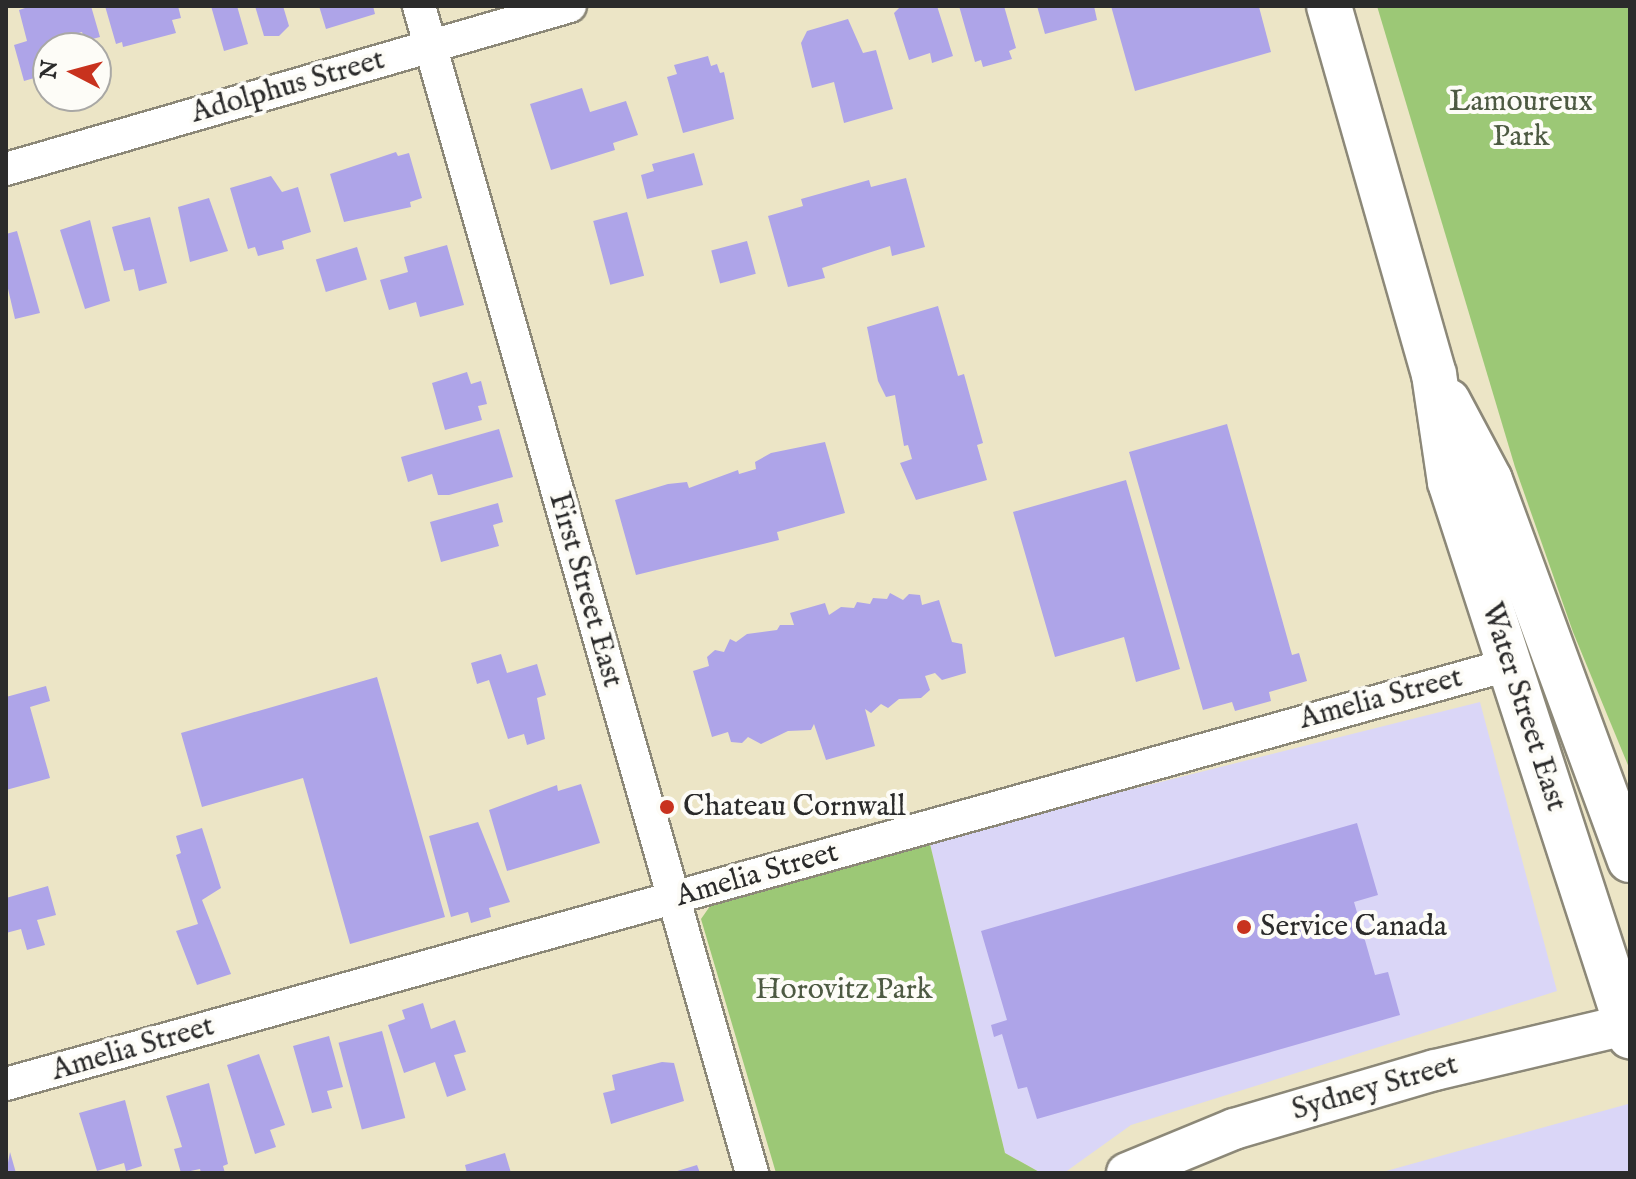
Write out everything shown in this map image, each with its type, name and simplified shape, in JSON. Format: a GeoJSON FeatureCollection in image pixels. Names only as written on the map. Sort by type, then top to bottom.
{"type":"FeatureCollection","features":[{"type":"Feature","properties":{"kind":"main road","name":"Water Street East"},"geometry":{"type":"LineString","coordinates":[[1329,6],[1434,374],[1450,482],[1629,1028]]}},
{"type":"Feature","properties":{"kind":"main road","name":"Water Street East"},"geometry":{"type":"LineString","coordinates":[[1434,374],[1490,480],[1630,860]]}},
{"type":"Feature","properties":{"kind":"street","name":"First Street East"},"geometry":{"type":"LineString","coordinates":[[419,6],[752,1173]]}},
{"type":"Feature","properties":{"kind":"street","name":"Adolphus Street"},"geometry":{"type":"LineString","coordinates":[[6,169],[570,6]]}},
{"type":"Feature","properties":{"kind":"street","name":"Amelia Street"},"geometry":{"type":"LineString","coordinates":[[6,1084],[1508,665]]}},
{"type":"Feature","properties":{"kind":"street","name":"Sydney Street"},"geometry":{"type":"LineString","coordinates":[[1127,1173],[1248,1124],[1435,1070],[1575,1037],[1629,1028]]}},
{"type":"Feature","properties":{"kind":"shaded area"},"geometry":{"type":"Polygon","coordinates":[[[1480,702],[1557,991],[1131,1125],[1064,1173],[1041,1173],[1005,1153],[929,840],[1480,702]]]}},
{"type":"Feature","properties":{"kind":"shaded area"},"geometry":{"type":"Polygon","coordinates":[[[1628,1104],[1630,1173],[1379,1173],[1628,1104]]]}},
{"type":"Feature","properties":{"kind":"green space","name":"Lamoureux Park"},"geometry":{"type":"Polygon","coordinates":[[[1377,6],[1630,6],[1630,770],[1573,632],[1515,467],[1377,6]]]}},
{"type":"Feature","properties":{"kind":"green space","name":"Horovitz Park"},"geometry":{"type":"Polygon","coordinates":[[[929,840],[1005,1153],[1041,1173],[776,1173],[701,919],[715,899],[929,840]]]}},
{"type":"Feature","properties":{"kind":"building"},"geometry":{"type":"Polygon","coordinates":[[[31,6],[91,6],[99,32],[32,32],[32,79],[24,81],[14,45],[27,41],[19,10],[31,6]]]}},
{"type":"Feature","properties":{"kind":"building"},"geometry":{"type":"Polygon","coordinates":[[[105,6],[178,6],[181,18],[172,20],[176,33],[123,47],[122,42],[116,44],[105,6]]]}},
{"type":"Feature","properties":{"kind":"building"},"geometry":{"type":"Polygon","coordinates":[[[211,6],[237,6],[248,44],[224,51],[211,6]]]}},
{"type":"Feature","properties":{"kind":"building"},"geometry":{"type":"Polygon","coordinates":[[[255,6],[283,6],[289,26],[279,36],[264,36],[255,6]]]}},
{"type":"Feature","properties":{"kind":"building"},"geometry":{"type":"Polygon","coordinates":[[[319,6],[373,6],[375,14],[326,29],[319,6]]]}},
{"type":"Feature","properties":{"kind":"building"},"geometry":{"type":"Polygon","coordinates":[[[901,6],[937,6],[953,56],[932,63],[930,53],[909,60],[894,13],[901,6]]]}},
{"type":"Feature","properties":{"kind":"building"},"geometry":{"type":"Polygon","coordinates":[[[959,6],[1004,6],[1016,48],[1009,51],[1012,59],[983,67],[981,60],[975,62],[959,6]]]}},
{"type":"Feature","properties":{"kind":"building"},"geometry":{"type":"Polygon","coordinates":[[[1037,6],[1094,6],[1097,20],[1045,34],[1037,6]]]}},
{"type":"Feature","properties":{"kind":"building"},"geometry":{"type":"Polygon","coordinates":[[[1111,6],[1259,7],[1271,52],[1135,91],[1111,6]]]}},
{"type":"Feature","properties":{"kind":"building"},"geometry":{"type":"Polygon","coordinates":[[[848,19],[863,53],[876,50],[893,109],[844,123],[834,82],[812,88],[801,43],[807,31],[848,19]]]}},
{"type":"Feature","properties":{"kind":"building"},"geometry":{"type":"Polygon","coordinates":[[[708,56],[711,66],[717,64],[720,73],[724,72],[734,119],[683,133],[667,77],[677,74],[674,65],[708,56]]]}},
{"type":"Feature","properties":{"kind":"building"},"geometry":{"type":"Polygon","coordinates":[[[582,88],[590,112],[626,101],[638,135],[613,143],[615,150],[551,170],[530,104],[582,88]]]}},
{"type":"Feature","properties":{"kind":"building"},"geometry":{"type":"Polygon","coordinates":[[[396,152],[398,156],[409,153],[422,198],[410,202],[411,207],[344,222],[330,174],[396,152]]]}},
{"type":"Feature","properties":{"kind":"building"},"geometry":{"type":"Polygon","coordinates":[[[694,153],[703,185],[647,199],[641,175],[654,171],[652,164],[694,153]]]}},
{"type":"Feature","properties":{"kind":"building"},"geometry":{"type":"Polygon","coordinates":[[[271,176],[282,192],[298,187],[311,232],[282,241],[284,249],[258,256],[255,247],[248,249],[230,188],[271,176]]]}},
{"type":"Feature","properties":{"kind":"building"},"geometry":{"type":"Polygon","coordinates":[[[906,178],[925,247],[892,256],[890,246],[822,268],[825,278],[788,287],[768,216],[803,206],[801,199],[869,180],[871,187],[906,178]]]}},
{"type":"Feature","properties":{"kind":"building"},"geometry":{"type":"Polygon","coordinates":[[[209,198],[228,251],[190,262],[178,207],[209,198]]]}},
{"type":"Feature","properties":{"kind":"building"},"geometry":{"type":"Polygon","coordinates":[[[627,212],[644,276],[610,285],[593,221],[627,212]]]}},
{"type":"Feature","properties":{"kind":"building"},"geometry":{"type":"Polygon","coordinates":[[[150,217],[167,283],[139,291],[134,269],[124,271],[112,227],[150,217]]]}},
{"type":"Feature","properties":{"kind":"building"},"geometry":{"type":"Polygon","coordinates":[[[90,220],[110,301],[85,309],[60,230],[90,220]]]}},
{"type":"Feature","properties":{"kind":"building"},"geometry":{"type":"Polygon","coordinates":[[[17,231],[40,313],[15,319],[6,280],[6,234],[17,231]]]}},
{"type":"Feature","properties":{"kind":"building"},"geometry":{"type":"Polygon","coordinates":[[[747,241],[756,274],[720,283],[711,251],[747,241]]]}},
{"type":"Feature","properties":{"kind":"building"},"geometry":{"type":"Polygon","coordinates":[[[447,245],[464,305],[420,317],[416,302],[389,310],[380,280],[408,272],[404,257],[447,245]]]}},
{"type":"Feature","properties":{"kind":"building"},"geometry":{"type":"Polygon","coordinates":[[[357,247],[367,280],[326,292],[316,260],[357,247]]]}},
{"type":"Feature","properties":{"kind":"building"},"geometry":{"type":"Polygon","coordinates":[[[938,306],[958,376],[964,374],[983,443],[977,445],[987,480],[916,500],[900,463],[912,459],[908,445],[904,446],[895,395],[886,397],[878,381],[867,327],[938,306]]]}},
{"type":"Feature","properties":{"kind":"building"},"geometry":{"type":"Polygon","coordinates":[[[467,372],[471,384],[481,381],[487,404],[478,406],[482,420],[445,430],[432,383],[467,372]]]}},
{"type":"Feature","properties":{"kind":"building"},"geometry":{"type":"Polygon","coordinates":[[[1227,424],[1292,655],[1299,653],[1307,681],[1269,692],[1271,701],[1235,711],[1232,702],[1203,710],[1129,452],[1227,424]]]}},
{"type":"Feature","properties":{"kind":"building"},"geometry":{"type":"Polygon","coordinates":[[[499,429],[513,477],[449,495],[438,495],[432,474],[408,482],[401,457],[499,429]]]}},
{"type":"Feature","properties":{"kind":"building"},"geometry":{"type":"Polygon","coordinates":[[[825,442],[845,513],[777,532],[779,540],[636,575],[615,500],[668,484],[687,482],[689,488],[738,470],[739,474],[756,469],[755,462],[771,453],[825,442]]]}},
{"type":"Feature","properties":{"kind":"building"},"geometry":{"type":"Polygon","coordinates":[[[1126,480],[1180,669],[1136,682],[1124,637],[1055,657],[1013,512],[1126,480]]]}},
{"type":"Feature","properties":{"kind":"building"},"geometry":{"type":"Polygon","coordinates":[[[498,503],[503,522],[493,525],[499,546],[441,562],[430,522],[498,503]]]}},
{"type":"Feature","properties":{"kind":"building"},"geometry":{"type":"Polygon","coordinates":[[[890,593],[903,600],[909,594],[920,595],[922,605],[939,600],[952,642],[962,644],[966,673],[942,680],[935,673],[925,676],[930,690],[921,698],[899,699],[888,708],[881,704],[871,713],[865,709],[875,746],[826,760],[814,724],[811,730],[788,731],[761,744],[748,737],[742,743],[731,742],[728,732],[712,737],[693,671],[709,666],[707,657],[715,650],[724,652],[730,639],[736,642],[747,634],[777,630],[780,625],[794,625],[790,613],[825,603],[829,615],[841,607],[854,608],[857,602],[870,604],[873,598],[887,599],[890,593]]]}},
{"type":"Feature","properties":{"kind":"building"},"geometry":{"type":"Polygon","coordinates":[[[501,654],[507,673],[537,664],[546,695],[537,698],[545,739],[527,745],[524,734],[508,739],[489,680],[477,684],[471,663],[501,654]]]}},
{"type":"Feature","properties":{"kind":"building"},"geometry":{"type":"Polygon","coordinates":[[[377,677],[445,917],[350,944],[303,778],[202,807],[181,733],[377,677]]]}},
{"type":"Feature","properties":{"kind":"building"},"geometry":{"type":"Polygon","coordinates":[[[46,686],[50,701],[30,707],[50,778],[6,790],[6,697],[46,686]]]}},
{"type":"Feature","properties":{"kind":"building"},"geometry":{"type":"Polygon","coordinates":[[[581,784],[600,843],[507,871],[489,810],[557,785],[558,791],[581,784]]]}},
{"type":"Feature","properties":{"kind":"building"},"geometry":{"type":"Polygon","coordinates":[[[478,822],[510,902],[489,908],[491,917],[471,923],[468,912],[451,917],[429,836],[478,822]]]}},
{"type":"Feature","properties":{"kind":"building"},"geometry":{"type":"Polygon","coordinates":[[[1357,823],[1378,895],[1354,902],[1375,975],[1388,972],[1400,1015],[1037,1119],[1027,1087],[1018,1089],[1002,1034],[994,1037],[991,1025],[1007,1020],[981,931],[1357,823]]]}},
{"type":"Feature","properties":{"kind":"building"},"geometry":{"type":"Polygon","coordinates":[[[202,828],[221,888],[202,900],[231,974],[197,985],[176,931],[198,924],[176,855],[181,853],[176,836],[202,828]]]}},
{"type":"Feature","properties":{"kind":"building"},"geometry":{"type":"Polygon","coordinates":[[[48,886],[56,915],[37,920],[45,945],[27,950],[21,929],[6,933],[6,898],[48,886]]]}},
{"type":"Feature","properties":{"kind":"building"},"geometry":{"type":"Polygon","coordinates":[[[423,1003],[431,1029],[455,1020],[466,1052],[454,1055],[466,1090],[447,1097],[435,1062],[404,1073],[388,1025],[405,1019],[402,1010],[423,1003]]]}},
{"type":"Feature","properties":{"kind":"building"},"geometry":{"type":"Polygon","coordinates":[[[382,1031],[405,1118],[362,1130],[339,1043],[382,1031]]]}},
{"type":"Feature","properties":{"kind":"building"},"geometry":{"type":"Polygon","coordinates":[[[329,1036],[343,1087],[327,1091],[332,1108],[312,1113],[293,1046],[329,1036]]]}},
{"type":"Feature","properties":{"kind":"building"},"geometry":{"type":"Polygon","coordinates":[[[259,1054],[285,1125],[270,1130],[276,1147],[255,1154],[227,1065],[259,1054]]]}},
{"type":"Feature","properties":{"kind":"building"},"geometry":{"type":"Polygon","coordinates":[[[662,1062],[674,1063],[684,1101],[611,1124],[603,1093],[615,1090],[612,1075],[662,1062]]]}},
{"type":"Feature","properties":{"kind":"building"},"geometry":{"type":"Polygon","coordinates":[[[209,1083],[228,1164],[223,1166],[225,1173],[201,1173],[200,1169],[181,1173],[174,1149],[182,1147],[166,1096],[209,1083]]]}},
{"type":"Feature","properties":{"kind":"building"},"geometry":{"type":"Polygon","coordinates":[[[125,1100],[142,1166],[126,1171],[124,1163],[97,1171],[79,1113],[125,1100]]]}},
{"type":"Feature","properties":{"kind":"building"},"geometry":{"type":"Polygon","coordinates":[[[10,1152],[16,1173],[6,1173],[10,1152]]]}},
{"type":"Feature","properties":{"kind":"building"},"geometry":{"type":"Polygon","coordinates":[[[505,1153],[511,1173],[467,1173],[465,1165],[505,1153]]]}},
{"type":"Feature","properties":{"kind":"building"},"geometry":{"type":"Polygon","coordinates":[[[697,1165],[700,1173],[674,1173],[674,1172],[697,1165]]]}},
{"type":"Feature","properties":{"kind":"place","name":"Chateau Cornwall"},"geometry":{"type":"Point","coordinates":[667,807]}},
{"type":"Feature","properties":{"kind":"place","name":"Service Canada"},"geometry":{"type":"Point","coordinates":[1244,927]}}]}
